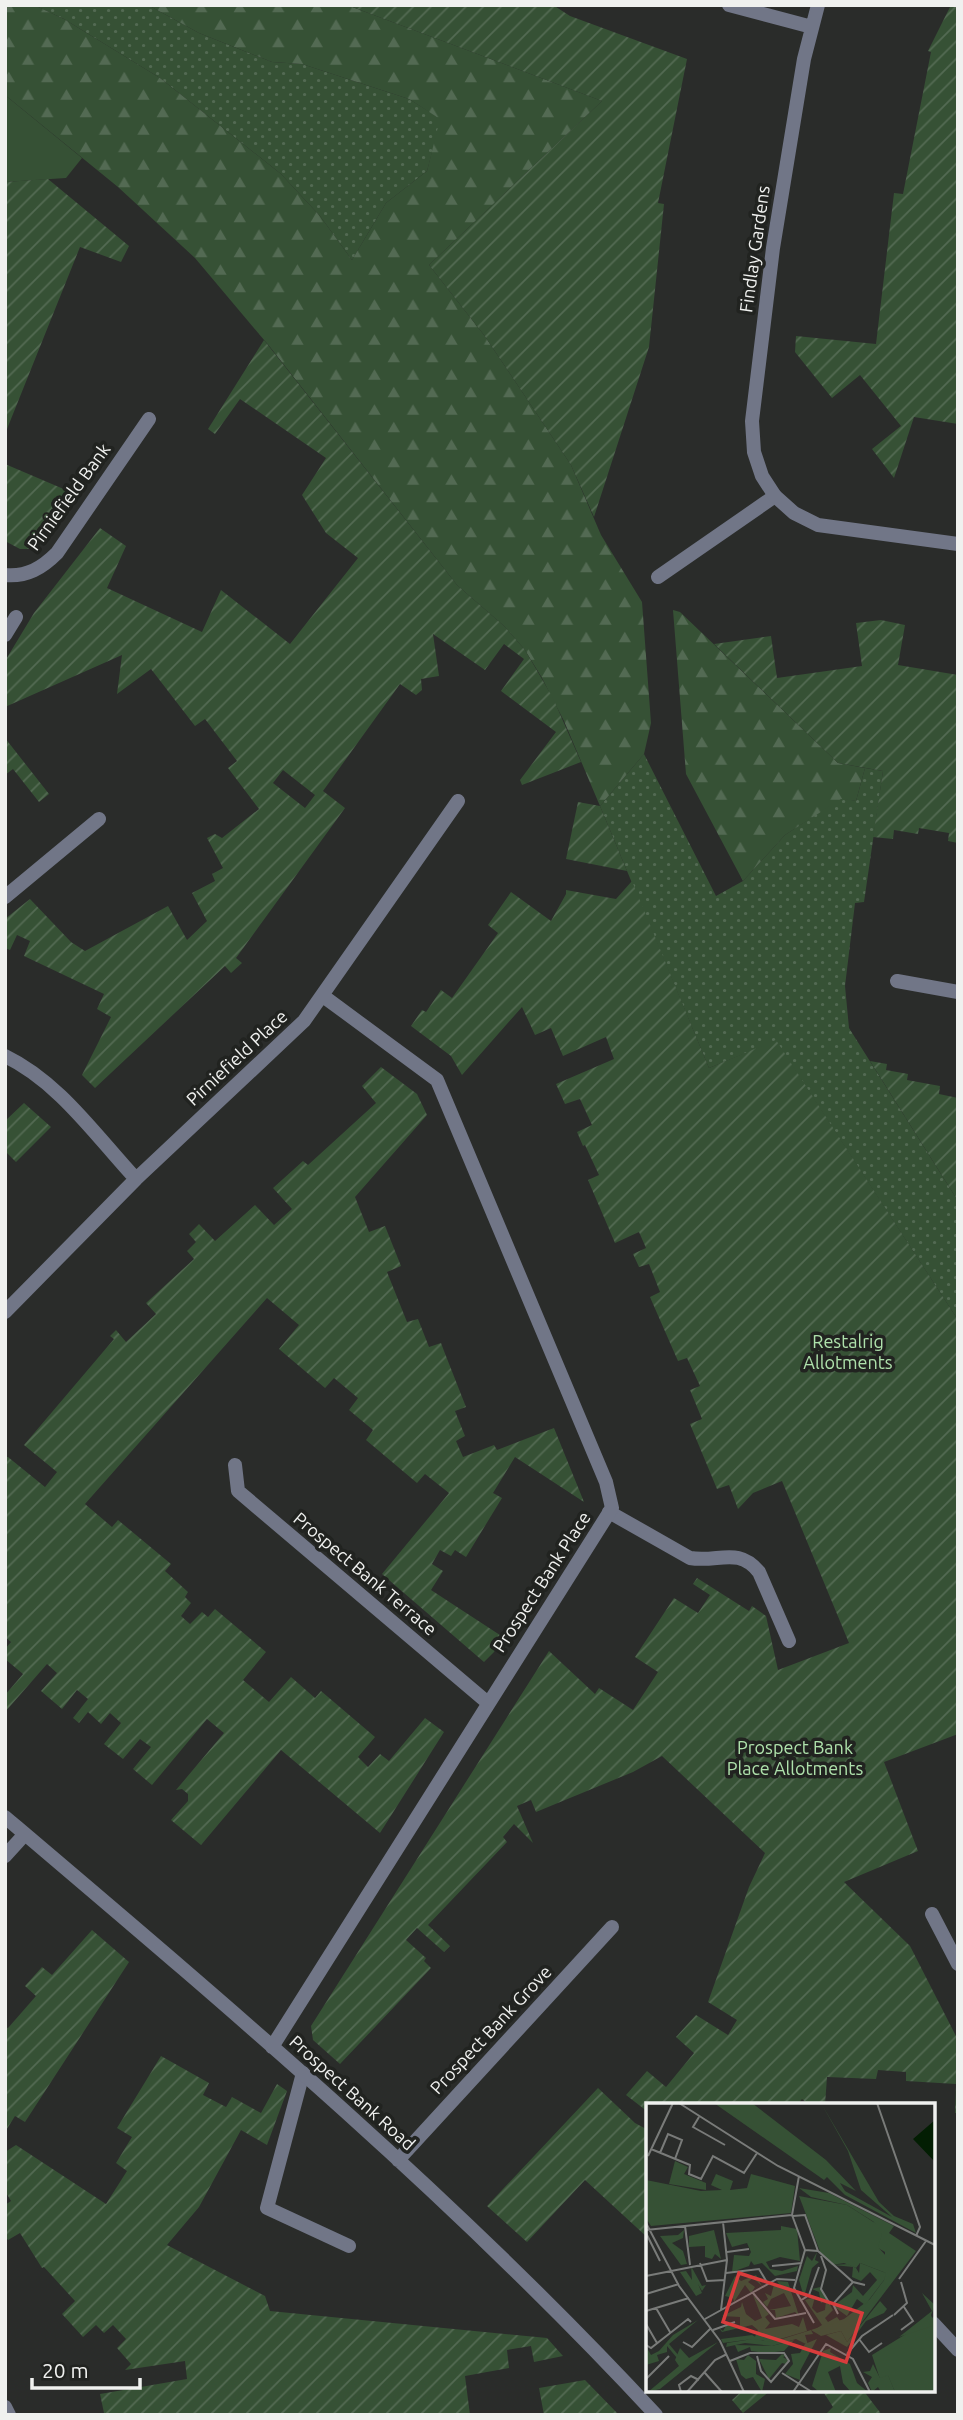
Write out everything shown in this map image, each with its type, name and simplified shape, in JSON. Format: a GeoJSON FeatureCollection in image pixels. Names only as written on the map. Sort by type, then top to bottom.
{"type":"FeatureCollection","features":[{"type":"Feature","properties":{"kind":"street"},"geometry":{"type":"LineString","coordinates":[[729,5],[812,27]]}},
{"type":"Feature","properties":{"kind":"street","name":"Findlay Gardens"},"geometry":{"type":"LineString","coordinates":[[775,496],[762,475],[754,452],[752,421],[773,248],[802,70],[818,5]]}},
{"type":"Feature","properties":{"kind":"street","name":"Pirniefield Bank"},"geometry":{"type":"LineString","coordinates":[[5,575],[28,573],[44,565],[57,553],[149,419]]}},
{"type":"Feature","properties":{"kind":"street"},"geometry":{"type":"LineString","coordinates":[[659,577],[775,496],[794,513],[818,525],[958,544]]}},
{"type":"Feature","properties":{"kind":"street"},"geometry":{"type":"LineString","coordinates":[[5,635],[16,617]]}},
{"type":"Feature","properties":{"kind":"street","name":"Pirniefield Place"},"geometry":{"type":"LineString","coordinates":[[5,1312],[136,1179],[304,1021],[458,801]]}},
{"type":"Feature","properties":{"kind":"street"},"geometry":{"type":"LineString","coordinates":[[5,897],[99,819]]}},
{"type":"Feature","properties":{"kind":"street"},"geometry":{"type":"LineString","coordinates":[[897,981],[958,992]]}},
{"type":"Feature","properties":{"kind":"street","name":"Prospect Bank Place"},"geometry":{"type":"LineString","coordinates":[[272,2047],[612,1508],[606,1482],[437,1080],[323,996]]}},
{"type":"Feature","properties":{"kind":"street"},"geometry":{"type":"LineString","coordinates":[[5,1056],[26,1066],[52,1088],[136,1179]]}},
{"type":"Feature","properties":{"kind":"street","name":"Prospect Bank Terrace"},"geometry":{"type":"LineString","coordinates":[[235,1465],[238,1491],[488,1703]]}},
{"type":"Feature","properties":{"kind":"street"},"geometry":{"type":"LineString","coordinates":[[610,1512],[690,1558],[741,1558],[751,1563],[759,1572],[789,1641]]}},
{"type":"Feature","properties":{"kind":"street","name":"Prospect Bank Road"},"geometry":{"type":"LineString","coordinates":[[5,1817],[303,2073],[398,2160],[584,2337],[656,2415]]}},
{"type":"Feature","properties":{"kind":"street"},"geometry":{"type":"LineString","coordinates":[[5,1856],[25,1834]]}},
{"type":"Feature","properties":{"kind":"street"},"geometry":{"type":"LineString","coordinates":[[932,1914],[958,1964]]}},
{"type":"Feature","properties":{"kind":"street","name":"Prospect Bank Grove"},"geometry":{"type":"LineString","coordinates":[[398,2160],[612,1927]]}},
{"type":"Feature","properties":{"kind":"street"},"geometry":{"type":"LineString","coordinates":[[303,2073],[267,2208],[349,2246]]}},
{"type":"Feature","properties":{"kind":"street"},"geometry":{"type":"LineString","coordinates":[[935,2325],[958,2350]]}},
{"type":"Feature","properties":{"kind":"street"},"geometry":{"type":"LineString","coordinates":[[5,2407],[9,2415]]}},
{"type":"Feature","properties":{"kind":"green space"},"geometry":{"type":"Polygon","coordinates":[[[5,5],[34,5],[64,19],[160,78],[281,174],[320,216],[352,260],[386,203],[427,171],[440,119],[409,99],[302,64],[272,62],[199,33],[148,5],[347,5],[602,101],[429,265],[484,335],[571,465],[601,535],[642,602],[651,723],[644,754],[600,806],[564,721],[525,650],[504,626],[457,585],[270,347],[195,258],[118,187],[5,95],[5,5]]]}},
{"type":"Feature","properties":{"kind":"green space"},"geometry":{"type":"Polygon","coordinates":[[[34,5],[148,5],[199,33],[272,62],[302,64],[409,99],[441,119],[427,171],[386,203],[352,260],[320,216],[281,174],[160,78],[64,19],[34,5]]]}},
{"type":"Feature","properties":{"kind":"green space"},"geometry":{"type":"Polygon","coordinates":[[[347,5],[553,5],[570,16],[687,59],[658,203],[664,204],[649,347],[594,517],[571,465],[484,335],[429,265],[602,101],[347,5]]]}},
{"type":"Feature","properties":{"kind":"green space"},"geometry":{"type":"Polygon","coordinates":[[[951,5],[958,5],[958,424],[914,417],[894,478],[872,449],[901,426],[860,375],[832,398],[795,352],[796,336],[876,344],[894,193],[903,194],[931,52],[928,51],[951,5]]]}},
{"type":"Feature","properties":{"kind":"green space"},"geometry":{"type":"Polygon","coordinates":[[[5,95],[82,158],[66,178],[5,182],[5,95]]]}},
{"type":"Feature","properties":{"kind":"green space"},"geometry":{"type":"Polygon","coordinates":[[[48,179],[129,246],[121,262],[80,247],[5,434],[5,182],[48,179]]]}},
{"type":"Feature","properties":{"kind":"green space"},"geometry":{"type":"Polygon","coordinates":[[[264,340],[457,585],[504,626],[525,650],[553,698],[581,762],[522,785],[520,780],[556,732],[501,691],[524,659],[504,644],[485,670],[433,634],[439,676],[421,679],[422,690],[416,695],[400,684],[323,791],[345,808],[236,958],[242,963],[231,973],[225,966],[95,1088],[82,1075],[111,1017],[97,1009],[104,994],[24,956],[30,941],[17,935],[10,950],[5,948],[5,919],[30,899],[71,942],[85,951],[168,906],[187,940],[207,921],[192,893],[215,881],[212,874],[223,868],[207,838],[215,834],[222,838],[259,809],[228,768],[237,761],[205,719],[195,726],[151,669],[117,694],[122,655],[5,707],[5,661],[34,613],[100,528],[126,546],[107,588],[202,632],[221,590],[290,644],[358,558],[326,533],[302,495],[326,458],[240,399],[215,434],[208,429],[264,340]],[[283,770],[273,783],[305,808],[315,795],[283,770]]]}},
{"type":"Feature","properties":{"kind":"green space"},"geometry":{"type":"Polygon","coordinates":[[[5,464],[73,493],[30,549],[20,549],[5,541],[5,464]]]}},
{"type":"Feature","properties":{"kind":"green space"},"geometry":{"type":"Polygon","coordinates":[[[673,610],[680,612],[838,763],[865,768],[856,801],[841,799],[785,835],[743,881],[686,774],[673,610]]]}},
{"type":"Feature","properties":{"kind":"green space"},"geometry":{"type":"Polygon","coordinates":[[[881,620],[905,625],[898,665],[958,675],[958,843],[948,841],[949,833],[919,828],[918,834],[894,830],[893,839],[873,837],[883,771],[838,763],[714,644],[771,636],[777,678],[862,666],[856,623],[881,620]]]}},
{"type":"Feature","properties":{"kind":"green space"},"geometry":{"type":"Polygon","coordinates":[[[5,738],[49,794],[39,802],[13,769],[5,775],[5,738]]]}},
{"type":"Feature","properties":{"kind":"green space"},"geometry":{"type":"Polygon","coordinates":[[[644,754],[716,896],[743,881],[785,835],[841,798],[856,801],[865,768],[883,771],[864,902],[855,903],[845,986],[849,1028],[958,1201],[958,1320],[776,1041],[709,1068],[600,806],[644,754]]]}},
{"type":"Feature","properties":{"kind":"green space"},"geometry":{"type":"Polygon","coordinates":[[[578,802],[600,806],[627,871],[566,859],[578,802]]]}},
{"type":"Feature","properties":{"kind":"green space"},"geometry":{"type":"Polygon","coordinates":[[[632,881],[709,1068],[776,1040],[958,1320],[958,1734],[884,1762],[918,1851],[844,1882],[910,1946],[958,2040],[958,2113],[955,2113],[956,2084],[906,2081],[906,2072],[878,2070],[876,2079],[827,2077],[825,2103],[807,2103],[802,2099],[799,2103],[646,2103],[646,2110],[626,2095],[647,2071],[666,2087],[694,2053],[676,2037],[696,2015],[728,2035],[737,2020],[708,2002],[749,1887],[765,1853],[662,1756],[633,1772],[536,1812],[531,1800],[517,1806],[533,1843],[514,1824],[503,1837],[507,1842],[428,1925],[450,1946],[444,1952],[417,1928],[406,1940],[426,1958],[424,1961],[431,1968],[340,2064],[313,2040],[311,2026],[549,1651],[595,1694],[599,1688],[633,1710],[658,1672],[635,1657],[674,1598],[698,1613],[710,1595],[693,1584],[697,1578],[749,1611],[752,1606],[766,1616],[778,1670],[849,1643],[782,1481],[753,1493],[738,1509],[729,1485],[717,1489],[690,1424],[702,1419],[690,1390],[700,1386],[687,1358],[678,1361],[650,1297],[660,1292],[649,1264],[639,1267],[633,1254],[646,1248],[639,1232],[615,1243],[588,1180],[599,1175],[577,1132],[592,1125],[580,1099],[565,1104],[556,1084],[614,1059],[606,1037],[563,1056],[551,1028],[535,1035],[522,1007],[462,1075],[451,1056],[411,1026],[422,1010],[426,1012],[441,990],[452,998],[498,933],[488,925],[511,892],[551,921],[566,890],[616,899],[632,881]]]}},
{"type":"Feature","properties":{"kind":"green space"},"geometry":{"type":"Polygon","coordinates":[[[870,1061],[887,1064],[886,1070],[908,1074],[907,1080],[940,1086],[939,1094],[958,1098],[958,1201],[870,1061]]]}},
{"type":"Feature","properties":{"kind":"green space"},"geometry":{"type":"Polygon","coordinates":[[[381,1067],[417,1094],[427,1115],[355,1197],[369,1232],[385,1226],[401,1266],[387,1272],[407,1322],[418,1319],[429,1347],[441,1343],[466,1407],[455,1411],[465,1436],[456,1441],[463,1457],[494,1445],[497,1450],[554,1428],[584,1502],[515,1457],[493,1493],[502,1498],[466,1557],[455,1550],[451,1556],[440,1550],[432,1564],[443,1571],[431,1590],[503,1637],[484,1662],[382,1574],[449,1493],[425,1474],[417,1483],[366,1440],[373,1430],[349,1410],[358,1398],[334,1378],[325,1388],[279,1349],[299,1325],[267,1298],[85,1504],[112,1527],[118,1520],[171,1564],[165,1571],[188,1592],[185,1597],[191,1603],[181,1616],[190,1624],[202,1612],[208,1617],[215,1609],[266,1652],[243,1680],[269,1702],[291,1677],[315,1698],[321,1691],[375,1737],[358,1757],[368,1767],[380,1754],[389,1761],[425,1718],[444,1732],[380,1833],[281,1750],[201,1845],[171,1820],[188,1801],[188,1794],[182,1789],[176,1790],[224,1733],[207,1719],[152,1785],[133,1769],[151,1747],[140,1739],[123,1759],[104,1744],[121,1723],[110,1713],[101,1724],[88,1712],[79,1723],[73,1718],[88,1699],[77,1690],[62,1709],[41,1691],[57,1673],[47,1664],[5,1712],[5,1695],[23,1674],[5,1659],[5,1649],[11,1642],[5,1637],[5,1457],[45,1487],[57,1472],[24,1445],[114,1339],[110,1336],[116,1330],[126,1342],[156,1314],[146,1303],[194,1259],[187,1251],[196,1242],[189,1234],[199,1224],[215,1241],[255,1205],[274,1225],[292,1209],[273,1188],[303,1161],[308,1165],[376,1103],[362,1086],[381,1067]]]}},
{"type":"Feature","properties":{"kind":"green space"},"geometry":{"type":"Polygon","coordinates":[[[24,1103],[51,1127],[16,1162],[5,1151],[5,1121],[24,1103]]]}},
{"type":"Feature","properties":{"kind":"green space"},"geometry":{"type":"Polygon","coordinates":[[[92,1930],[129,1962],[25,2122],[15,2116],[5,2132],[5,2027],[8,2028],[36,1996],[25,1986],[42,1967],[52,1975],[92,1930]]]}},
{"type":"Feature","properties":{"kind":"green space"},"geometry":{"type":"Polygon","coordinates":[[[161,2056],[209,2083],[203,2095],[226,2107],[232,2097],[261,2113],[277,2084],[287,2091],[267,2145],[241,2130],[199,2207],[167,2245],[265,2296],[270,2311],[547,2338],[563,2356],[534,2362],[531,2346],[507,2350],[509,2368],[465,2376],[470,2415],[95,2415],[104,2413],[100,2394],[187,2379],[185,2361],[125,2370],[131,2364],[117,2348],[126,2339],[113,2325],[104,2333],[96,2325],[83,2337],[62,2314],[75,2301],[44,2267],[42,2268],[20,2233],[8,2240],[5,2236],[5,2205],[11,2201],[5,2191],[5,2152],[16,2145],[106,2204],[127,2171],[116,2163],[132,2137],[117,2128],[161,2056]]]}},
{"type":"Feature","properties":{"kind":"green space"},"geometry":{"type":"Polygon","coordinates":[[[598,2088],[635,2123],[646,2129],[646,2236],[585,2180],[527,2242],[487,2206],[598,2088]]]}},
{"type":"Feature","properties":{"kind":"green space"},"geometry":{"type":"Polygon","coordinates":[[[585,2380],[619,2415],[544,2415],[539,2388],[585,2380]]]}},
{"type":"Feature","properties":{"kind":"green space"},"geometry":{"type":"Polygon","coordinates":[[[741,2392],[769,2392],[743,2413],[732,2400],[741,2392]]]}},
{"type":"Feature","properties":{"kind":"green space"},"geometry":{"type":"Polygon","coordinates":[[[823,2392],[865,2392],[882,2415],[825,2415],[833,2407],[823,2392]]]}},
{"type":"Feature","properties":{"kind":"park label","name":"Restalrig Allotments"},"geometry":{"type":"Point","coordinates":[848,1352]}},
{"type":"Feature","properties":{"kind":"park label","name":"Prospect Bank Place Allotments"},"geometry":{"type":"Point","coordinates":[795,1758]}}]}
